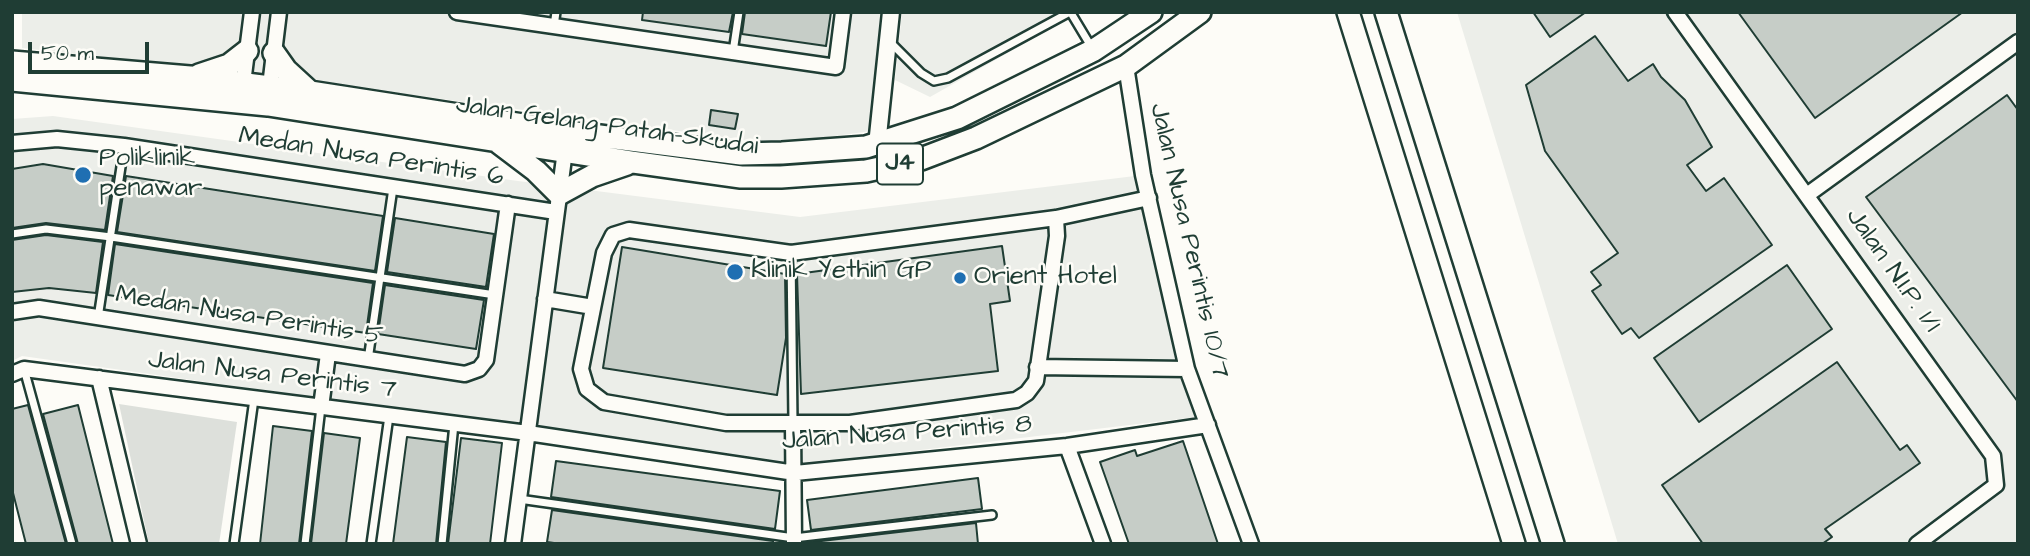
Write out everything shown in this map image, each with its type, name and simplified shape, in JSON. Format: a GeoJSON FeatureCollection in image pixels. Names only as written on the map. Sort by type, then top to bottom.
{"type":"FeatureCollection","features":[{"type":"Feature","properties":{"kind":"main road","name":"Jalan Gelang Patah-Skudai"},"geometry":{"type":"LineString","coordinates":[[12,80],[269,96],[497,141],[566,142],[741,154],[877,145],[957,118],[1094,50],[1151,12]]}},
{"type":"Feature","properties":{"kind":"main road","name":"Jalan Gelang Patah-Skudai"},"geometry":{"type":"LineString","coordinates":[[269,96],[310,92],[566,142],[632,162],[741,177],[866,171],[921,159],[976,138],[1126,66],[1200,12]]}},
{"type":"Feature","properties":{"kind":"main road"},"geometry":{"type":"LineString","coordinates":[[1348,12],[1514,544]]}},
{"type":"Feature","properties":{"kind":"main road"},"geometry":{"type":"LineString","coordinates":[[1386,12],[1553,544]]}},
{"type":"Feature","properties":{"kind":"main road"},"geometry":{"type":"LineString","coordinates":[[190,77],[229,65],[247,51]]}},
{"type":"Feature","properties":{"kind":"main road"},"geometry":{"type":"LineString","coordinates":[[274,52],[286,70],[310,92]]}},
{"type":"Feature","properties":{"kind":"main road","name":"Jalan Gelang Patah-Skudai"},"geometry":{"type":"LineString","coordinates":[[12,62],[190,77],[242,93]]}},
{"type":"Feature","properties":{"kind":"main road"},"geometry":{"type":"LineString","coordinates":[[497,141],[536,170],[558,203],[592,176],[632,162]]}},
{"type":"Feature","properties":{"kind":"street"},"geometry":{"type":"LineString","coordinates":[[242,93],[252,12]]}},
{"type":"Feature","properties":{"kind":"street"},"geometry":{"type":"LineString","coordinates":[[269,96],[279,12]]}},
{"type":"Feature","properties":{"kind":"street"},"geometry":{"type":"LineString","coordinates":[[457,12],[555,19],[733,52],[836,67],[844,12]]}},
{"type":"Feature","properties":{"kind":"street"},"geometry":{"type":"LineString","coordinates":[[877,145],[891,12]]}},
{"type":"Feature","properties":{"kind":"street","name":"Jalan N.I.P. 1/1"},"geometry":{"type":"LineString","coordinates":[[1675,12],[1993,456],[1996,485],[1917,544]]}},
{"type":"Feature","properties":{"kind":"street"},"geometry":{"type":"LineString","coordinates":[[1807,195],[2017,44]]}},
{"type":"Feature","properties":{"kind":"street","name":"Jalan Nusa Perintis 10/7"},"geometry":{"type":"LineString","coordinates":[[1126,66],[1149,198],[1188,369],[1251,544]]}},
{"type":"Feature","properties":{"kind":"street","name":"Medan Nusa Perintis 6"},"geometry":{"type":"LineString","coordinates":[[12,143],[57,139],[124,146],[508,204],[558,203]]}},
{"type":"Feature","properties":{"kind":"street"},"geometry":{"type":"LineString","coordinates":[[513,544],[566,142]]}},
{"type":"Feature","properties":{"kind":"street"},"geometry":{"type":"LineString","coordinates":[[1056,218],[1057,236],[1037,374],[1027,393],[1016,400],[850,423],[726,423],[604,402],[587,389],[581,369],[604,253],[613,235],[629,230],[791,253],[1056,218],[1149,198]]}},
{"type":"Feature","properties":{"kind":"street"},"geometry":{"type":"LineString","coordinates":[[495,295],[508,204]]}},
{"type":"Feature","properties":{"kind":"street","name":"Medan Nusa Perintis 5"},"geometry":{"type":"LineString","coordinates":[[12,312],[39,308],[465,374],[479,369],[486,360],[495,295]]}},
{"type":"Feature","properties":{"kind":"street"},"geometry":{"type":"LineString","coordinates":[[545,299],[593,307]]}},
{"type":"Feature","properties":{"kind":"street"},"geometry":{"type":"LineString","coordinates":[[321,407],[328,354]]}},
{"type":"Feature","properties":{"kind":"street"},"geometry":{"type":"LineString","coordinates":[[1037,374],[1188,369]]}},
{"type":"Feature","properties":{"kind":"street","name":"Jalan Nusa Perintis 7"},"geometry":{"type":"LineString","coordinates":[[18,372],[99,378],[528,433]]}},
{"type":"Feature","properties":{"kind":"street"},"geometry":{"type":"LineString","coordinates":[[99,378],[139,544]]}},
{"type":"Feature","properties":{"kind":"street"},"geometry":{"type":"LineString","coordinates":[[793,423],[794,541]]}},
{"type":"Feature","properties":{"kind":"street","name":"Jalan Nusa Perintis 8"},"geometry":{"type":"LineString","coordinates":[[528,433],[795,473],[1067,446],[1208,425]]}},
{"type":"Feature","properties":{"kind":"street"},"geometry":{"type":"LineString","coordinates":[[1067,446],[1103,544]]}},
{"type":"Feature","properties":{"kind":"lane"},"geometry":{"type":"LineString","coordinates":[[733,52],[739,12]]}},
{"type":"Feature","properties":{"kind":"lane"},"geometry":{"type":"LineString","coordinates":[[888,40],[921,73],[934,81],[948,78],[1071,12],[1094,50]]}},
{"type":"Feature","properties":{"kind":"lane"},"geometry":{"type":"LineString","coordinates":[[98,319],[124,146]]}},
{"type":"Feature","properties":{"kind":"lane"},"geometry":{"type":"LineString","coordinates":[[368,360],[393,188]]}},
{"type":"Feature","properties":{"kind":"lane"},"geometry":{"type":"LineString","coordinates":[[12,234],[46,229],[111,237],[495,295]]}},
{"type":"Feature","properties":{"kind":"lane"},"geometry":{"type":"LineString","coordinates":[[791,253],[793,423]]}},
{"type":"Feature","properties":{"kind":"lane"},"geometry":{"type":"LineString","coordinates":[[18,372],[72,544]]}},
{"type":"Feature","properties":{"kind":"lane"},"geometry":{"type":"LineString","coordinates":[[234,544],[254,398]]}},
{"type":"Feature","properties":{"kind":"lane"},"geometry":{"type":"LineString","coordinates":[[305,544],[321,407]]}},
{"type":"Feature","properties":{"kind":"lane"},"geometry":{"type":"LineString","coordinates":[[371,544],[389,416]]}},
{"type":"Feature","properties":{"kind":"lane"},"geometry":{"type":"LineString","coordinates":[[442,544],[454,424]]}},
{"type":"Feature","properties":{"kind":"lane"},"geometry":{"type":"LineString","coordinates":[[519,499],[794,541],[992,515]]}},
{"type":"Feature","properties":{"kind":"shaded area"},"geometry":{"type":"Polygon","coordinates":[[[22,12],[891,12],[879,130],[775,144],[272,76],[22,48],[22,12]]]}},
{"type":"Feature","properties":{"kind":"shaded area"},"geometry":{"type":"Polygon","coordinates":[[[902,12],[1080,12],[930,97],[895,80],[902,12]]]}},
{"type":"Feature","properties":{"kind":"shaded area"},"geometry":{"type":"Polygon","coordinates":[[[1457,12],[2018,12],[2018,544],[1618,544],[1457,12]]]}},
{"type":"Feature","properties":{"kind":"shaded area"},"geometry":{"type":"Polygon","coordinates":[[[53,116],[518,181],[800,217],[1143,175],[1205,416],[795,465],[22,356],[12,361],[12,119],[53,116]]]}},
{"type":"Feature","properties":{"kind":"shaded area"},"geometry":{"type":"Polygon","coordinates":[[[119,404],[237,422],[219,544],[149,544],[119,404]]]}},
{"type":"Feature","properties":{"kind":"building"},"geometry":{"type":"Polygon","coordinates":[[[643,12],[733,12],[729,32],[642,20],[643,12]]]}},
{"type":"Feature","properties":{"kind":"building"},"geometry":{"type":"Polygon","coordinates":[[[745,12],[831,12],[826,46],[742,34],[745,12]]]}},
{"type":"Feature","properties":{"kind":"building"},"geometry":{"type":"Polygon","coordinates":[[[1533,12],[1586,12],[1550,37],[1533,12]]]}},
{"type":"Feature","properties":{"kind":"building"},"geometry":{"type":"Polygon","coordinates":[[[1738,12],[1963,12],[1815,118],[1738,12]]]}},
{"type":"Feature","properties":{"kind":"building"},"geometry":{"type":"Polygon","coordinates":[[[1595,36],[1628,81],[1653,64],[1661,77],[1685,100],[1712,147],[1687,165],[1706,191],[1724,178],[1772,245],[1639,338],[1631,328],[1622,334],[1592,291],[1601,285],[1591,272],[1618,253],[1545,151],[1526,85],[1595,36]]]}},
{"type":"Feature","properties":{"kind":"building"},"geometry":{"type":"Polygon","coordinates":[[[2007,95],[2018,110],[2018,402],[1866,197],[2007,95]]]}},
{"type":"Feature","properties":{"kind":"building"},"geometry":{"type":"Polygon","coordinates":[[[711,110],[738,114],[735,129],[709,125],[711,110]]]}},
{"type":"Feature","properties":{"kind":"building"},"geometry":{"type":"Polygon","coordinates":[[[43,164],[113,176],[105,230],[46,223],[12,228],[12,169],[43,164]]]}},
{"type":"Feature","properties":{"kind":"building"},"geometry":{"type":"Polygon","coordinates":[[[126,176],[383,216],[375,271],[117,232],[126,176]]]}},
{"type":"Feature","properties":{"kind":"building"},"geometry":{"type":"Polygon","coordinates":[[[395,218],[494,234],[486,287],[387,272],[395,218]]]}},
{"type":"Feature","properties":{"kind":"building"},"geometry":{"type":"Polygon","coordinates":[[[46,235],[103,242],[96,293],[49,288],[12,292],[12,240],[46,235]]]}},
{"type":"Feature","properties":{"kind":"building"},"geometry":{"type":"Polygon","coordinates":[[[115,244],[373,283],[366,333],[108,295],[115,244]]]}},
{"type":"Feature","properties":{"kind":"building"},"geometry":{"type":"Polygon","coordinates":[[[1002,246],[1010,301],[990,304],[998,371],[801,394],[797,274],[1002,246]]]}},
{"type":"Feature","properties":{"kind":"building"},"geometry":{"type":"Polygon","coordinates":[[[622,247],[785,274],[786,338],[777,395],[603,368],[622,247]]]}},
{"type":"Feature","properties":{"kind":"building"},"geometry":{"type":"Polygon","coordinates":[[[1787,265],[1832,329],[1699,422],[1654,358],[1787,265]]]}},
{"type":"Feature","properties":{"kind":"building"},"geometry":{"type":"Polygon","coordinates":[[[385,285],[484,300],[476,349],[378,334],[385,285]]]}},
{"type":"Feature","properties":{"kind":"building"},"geometry":{"type":"Polygon","coordinates":[[[1837,362],[1900,450],[1907,445],[1920,463],[1825,529],[1832,537],[1822,544],[1703,544],[1662,485],[1837,362]]]}},
{"type":"Feature","properties":{"kind":"building"},"geometry":{"type":"Polygon","coordinates":[[[28,405],[66,544],[26,544],[12,489],[12,409],[28,405]]]}},
{"type":"Feature","properties":{"kind":"building"},"geometry":{"type":"Polygon","coordinates":[[[78,405],[113,544],[78,544],[43,414],[78,405]]]}},
{"type":"Feature","properties":{"kind":"building"},"geometry":{"type":"Polygon","coordinates":[[[273,426],[312,431],[299,544],[260,544],[273,426]]]}},
{"type":"Feature","properties":{"kind":"building"},"geometry":{"type":"Polygon","coordinates":[[[324,433],[360,438],[346,544],[311,544],[324,433]]]}},
{"type":"Feature","properties":{"kind":"building"},"geometry":{"type":"Polygon","coordinates":[[[407,437],[446,442],[436,544],[393,544],[407,437]]]}},
{"type":"Feature","properties":{"kind":"building"},"geometry":{"type":"Polygon","coordinates":[[[461,438],[502,443],[490,544],[448,544],[461,438]]]}},
{"type":"Feature","properties":{"kind":"building"},"geometry":{"type":"Polygon","coordinates":[[[1183,441],[1218,544],[1129,544],[1100,462],[1135,450],[1137,456],[1183,441]]]}},
{"type":"Feature","properties":{"kind":"building"},"geometry":{"type":"Polygon","coordinates":[[[556,461],[780,491],[775,529],[551,497],[556,461]]]}},
{"type":"Feature","properties":{"kind":"building"},"geometry":{"type":"Polygon","coordinates":[[[978,478],[982,509],[811,530],[807,500],[978,478]]]}},
{"type":"Feature","properties":{"kind":"building"},"geometry":{"type":"Polygon","coordinates":[[[552,510],[773,541],[773,544],[547,542],[552,510]]]}},
{"type":"Feature","properties":{"kind":"building"},"geometry":{"type":"Polygon","coordinates":[[[976,523],[978,544],[813,544],[813,542],[976,523]]]}},
{"type":"Feature","properties":{"kind":"place","name":"Poliklinik penawar"},"geometry":{"type":"Point","coordinates":[83,175]}},
{"type":"Feature","properties":{"kind":"place","name":"Klinik Yethin GP"},"geometry":{"type":"Point","coordinates":[735,272]}},
{"type":"Feature","properties":{"kind":"place","name":"Orient Hotel"},"geometry":{"type":"Point","coordinates":[960,278]}}]}
